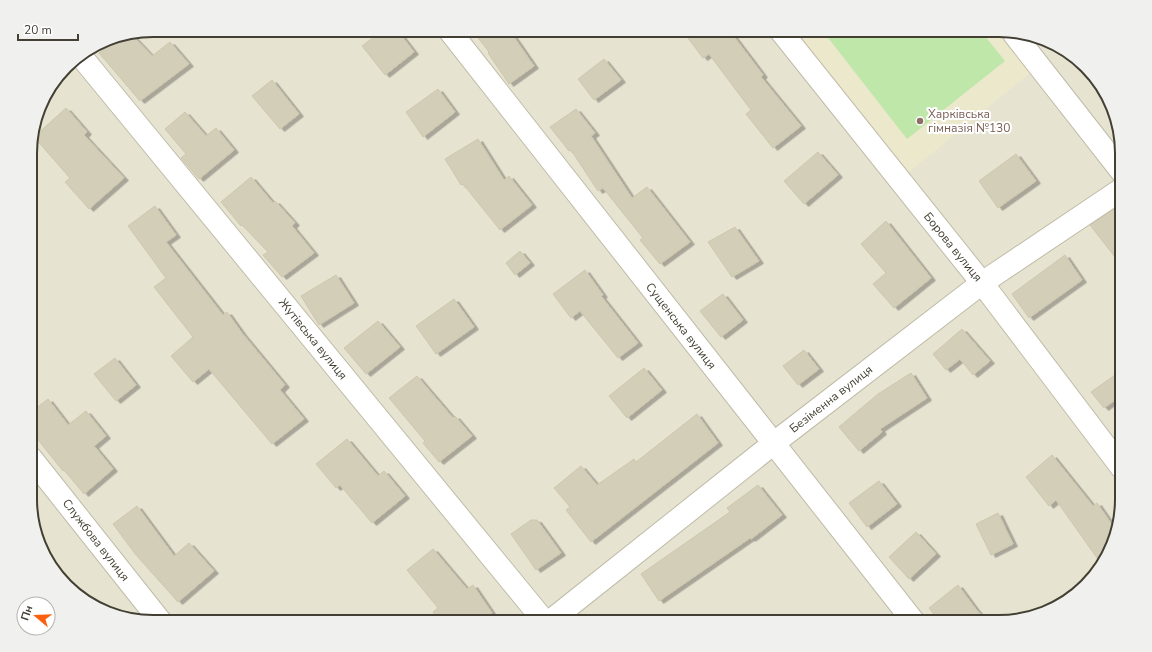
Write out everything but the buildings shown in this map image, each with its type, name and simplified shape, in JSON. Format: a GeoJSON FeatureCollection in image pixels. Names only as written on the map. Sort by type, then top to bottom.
{"type":"FeatureCollection","features":[{"type":"Feature","properties":{"kind":"street","name":"Сущенська вулиця"},"geometry":{"type":"LineString","coordinates":[[455,37],[909,615]]}},
{"type":"Feature","properties":{"kind":"street","name":"Борова вулиця"},"geometry":{"type":"LineString","coordinates":[[786,37],[982,283],[1115,459]]}},
{"type":"Feature","properties":{"kind":"street"},"geometry":{"type":"LineString","coordinates":[[1018,39],[1115,163]]}},
{"type":"Feature","properties":{"kind":"street","name":"Жутівська вулиця"},"geometry":{"type":"LineString","coordinates":[[84,60],[540,615]]}},
{"type":"Feature","properties":{"kind":"street","name":"Безіменна вулиця"},"geometry":{"type":"LineString","coordinates":[[559,615],[774,443],[982,283],[1115,194]]}},
{"type":"Feature","properties":{"kind":"street","name":"Службова вулиця"},"geometry":{"type":"LineString","coordinates":[[37,466],[155,615]]}},
{"type":"Feature","properties":{"kind":"shaded area","name":"Харківська гімназія №130"},"geometry":{"type":"Polygon","coordinates":[[[800,37],[1010,38],[1035,69],[909,172],[800,37]]]}},
{"type":"Feature","properties":{"kind":"shaded area"},"geometry":{"type":"Polygon","coordinates":[[[999,37],[1029,41],[1057,52],[1081,71],[1100,95],[1109,115],[1115,145],[1115,507],[1109,537],[1100,557],[1086,576],[1064,596],[1037,609],[1007,615],[153,615],[123,611],[95,600],[71,581],[56,564],[43,537],[38,514],[38,138],[43,115],[52,95],[56,88],[76,66],[88,56],[108,46],[138,38],[999,37]]]}},
{"type":"Feature","properties":{"kind":"green space"},"geometry":{"type":"Polygon","coordinates":[[[827,37],[986,37],[1005,61],[907,139],[827,37]]]}},
{"type":"Feature","properties":{"kind":"place","name":"Харківська гімназія №130"},"geometry":{"type":"Point","coordinates":[920,121]}}]}
